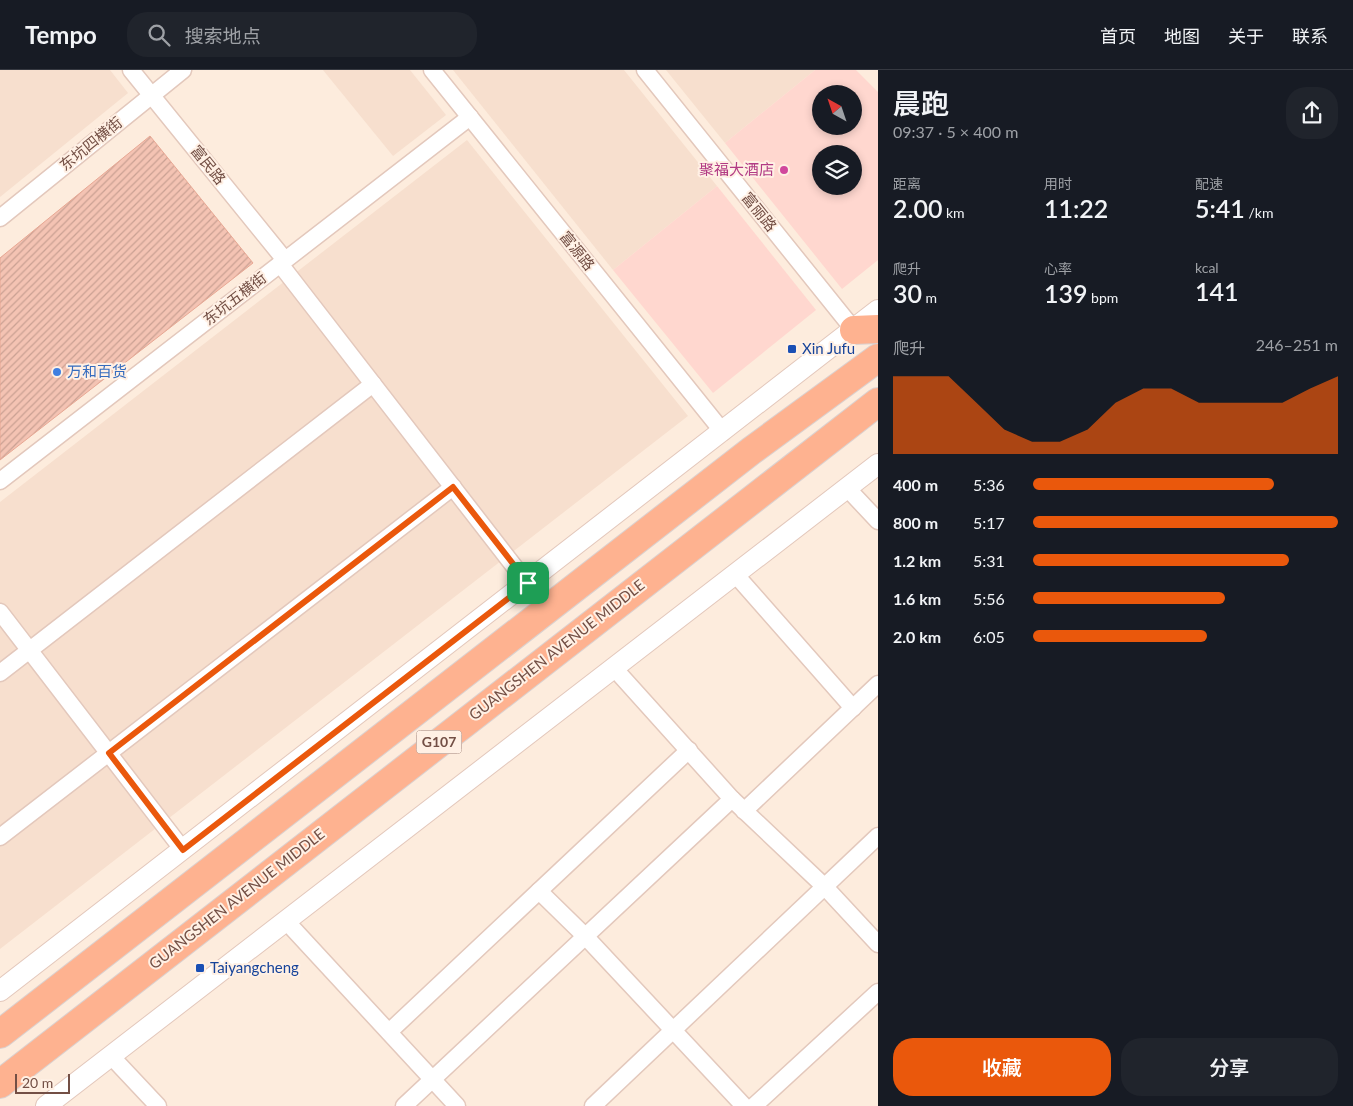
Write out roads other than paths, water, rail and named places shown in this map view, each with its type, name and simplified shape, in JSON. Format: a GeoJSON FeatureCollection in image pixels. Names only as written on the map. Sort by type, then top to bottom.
{"type":"FeatureCollection","features":[{"type":"Feature","properties":{"kind":"highway","name":"G107"},"geometry":{"type":"LineString","coordinates":[[0,1034],[751,451],[878,358]]}},
{"type":"Feature","properties":{"kind":"highway","name":"GUANGSHEN AVENUE MIDDLE"},"geometry":{"type":"LineString","coordinates":[[0,1084],[878,402]]}},
{"type":"Feature","properties":{"kind":"street","name":"富民路"},"geometry":{"type":"LineString","coordinates":[[131,70],[282,262],[373,384],[528,583]]}},
{"type":"Feature","properties":{"kind":"street","name":"东坑四横街"},"geometry":{"type":"LineString","coordinates":[[0,218],[183,70]]}},
{"type":"Feature","properties":{"kind":"street","name":"富源路"},"geometry":{"type":"LineString","coordinates":[[432,70],[723,432]]}},
{"type":"Feature","properties":{"kind":"street","name":"富丽路"},"geometry":{"type":"LineString","coordinates":[[645,70],[866,330]]}},
{"type":"Feature","properties":{"kind":"street","name":"东坑五横街"},"geometry":{"type":"LineString","coordinates":[[0,481],[470,117]]}},
{"type":"Feature","properties":{"kind":"street"},"geometry":{"type":"LineString","coordinates":[[0,991],[723,432],[866,330],[878,310]]}},
{"type":"Feature","properties":{"kind":"street"},"geometry":{"type":"LineString","coordinates":[[0,673],[373,384]]}},
{"type":"Feature","properties":{"kind":"street"},"geometry":{"type":"LineString","coordinates":[[46,1106],[878,464]]}},
{"type":"Feature","properties":{"kind":"street"},"geometry":{"type":"LineString","coordinates":[[0,837],[453,487]]}},
{"type":"Feature","properties":{"kind":"street"},"geometry":{"type":"LineString","coordinates":[[847,488],[878,520]]}},
{"type":"Feature","properties":{"kind":"street"},"geometry":{"type":"LineString","coordinates":[[735,574],[853,708]]}},
{"type":"Feature","properties":{"kind":"street"},"geometry":{"type":"LineString","coordinates":[[0,612],[183,850]]}},
{"type":"Feature","properties":{"kind":"street"},"geometry":{"type":"LineString","coordinates":[[614,668],[732,799],[825,887],[878,944]]}},
{"type":"Feature","properties":{"kind":"street"},"geometry":{"type":"LineString","coordinates":[[744,811],[878,684]]}},
{"type":"Feature","properties":{"kind":"street"},"geometry":{"type":"LineString","coordinates":[[389,1032],[689,750]]}},
{"type":"Feature","properties":{"kind":"street"},"geometry":{"type":"LineString","coordinates":[[404,1106],[732,799]]}},
{"type":"Feature","properties":{"kind":"street"},"geometry":{"type":"LineString","coordinates":[[593,1106],[878,836]]}},
{"type":"Feature","properties":{"kind":"street"},"geometry":{"type":"LineString","coordinates":[[539,891],[585,936],[744,1106]]}},
{"type":"Feature","properties":{"kind":"street"},"geometry":{"type":"LineString","coordinates":[[286,921],[458,1106]]}},
{"type":"Feature","properties":{"kind":"street"},"geometry":{"type":"LineString","coordinates":[[754,1106],[878,992]]}},
{"type":"Feature","properties":{"kind":"street"},"geometry":{"type":"LineString","coordinates":[[111,1056],[158,1106]]}},
{"type":"Feature","properties":{"kind":"place","name":"聚福大酒店"},"geometry":{"type":"Point","coordinates":[784,170]}},
{"type":"Feature","properties":{"kind":"place","name":"Xin Jufu"},"geometry":{"type":"Point","coordinates":[792,349]}},
{"type":"Feature","properties":{"kind":"place","name":"万和百货"},"geometry":{"type":"Point","coordinates":[57,372]}},
{"type":"Feature","properties":{"kind":"place","name":"Taiyangcheng"},"geometry":{"type":"Point","coordinates":[200,968]}}]}
